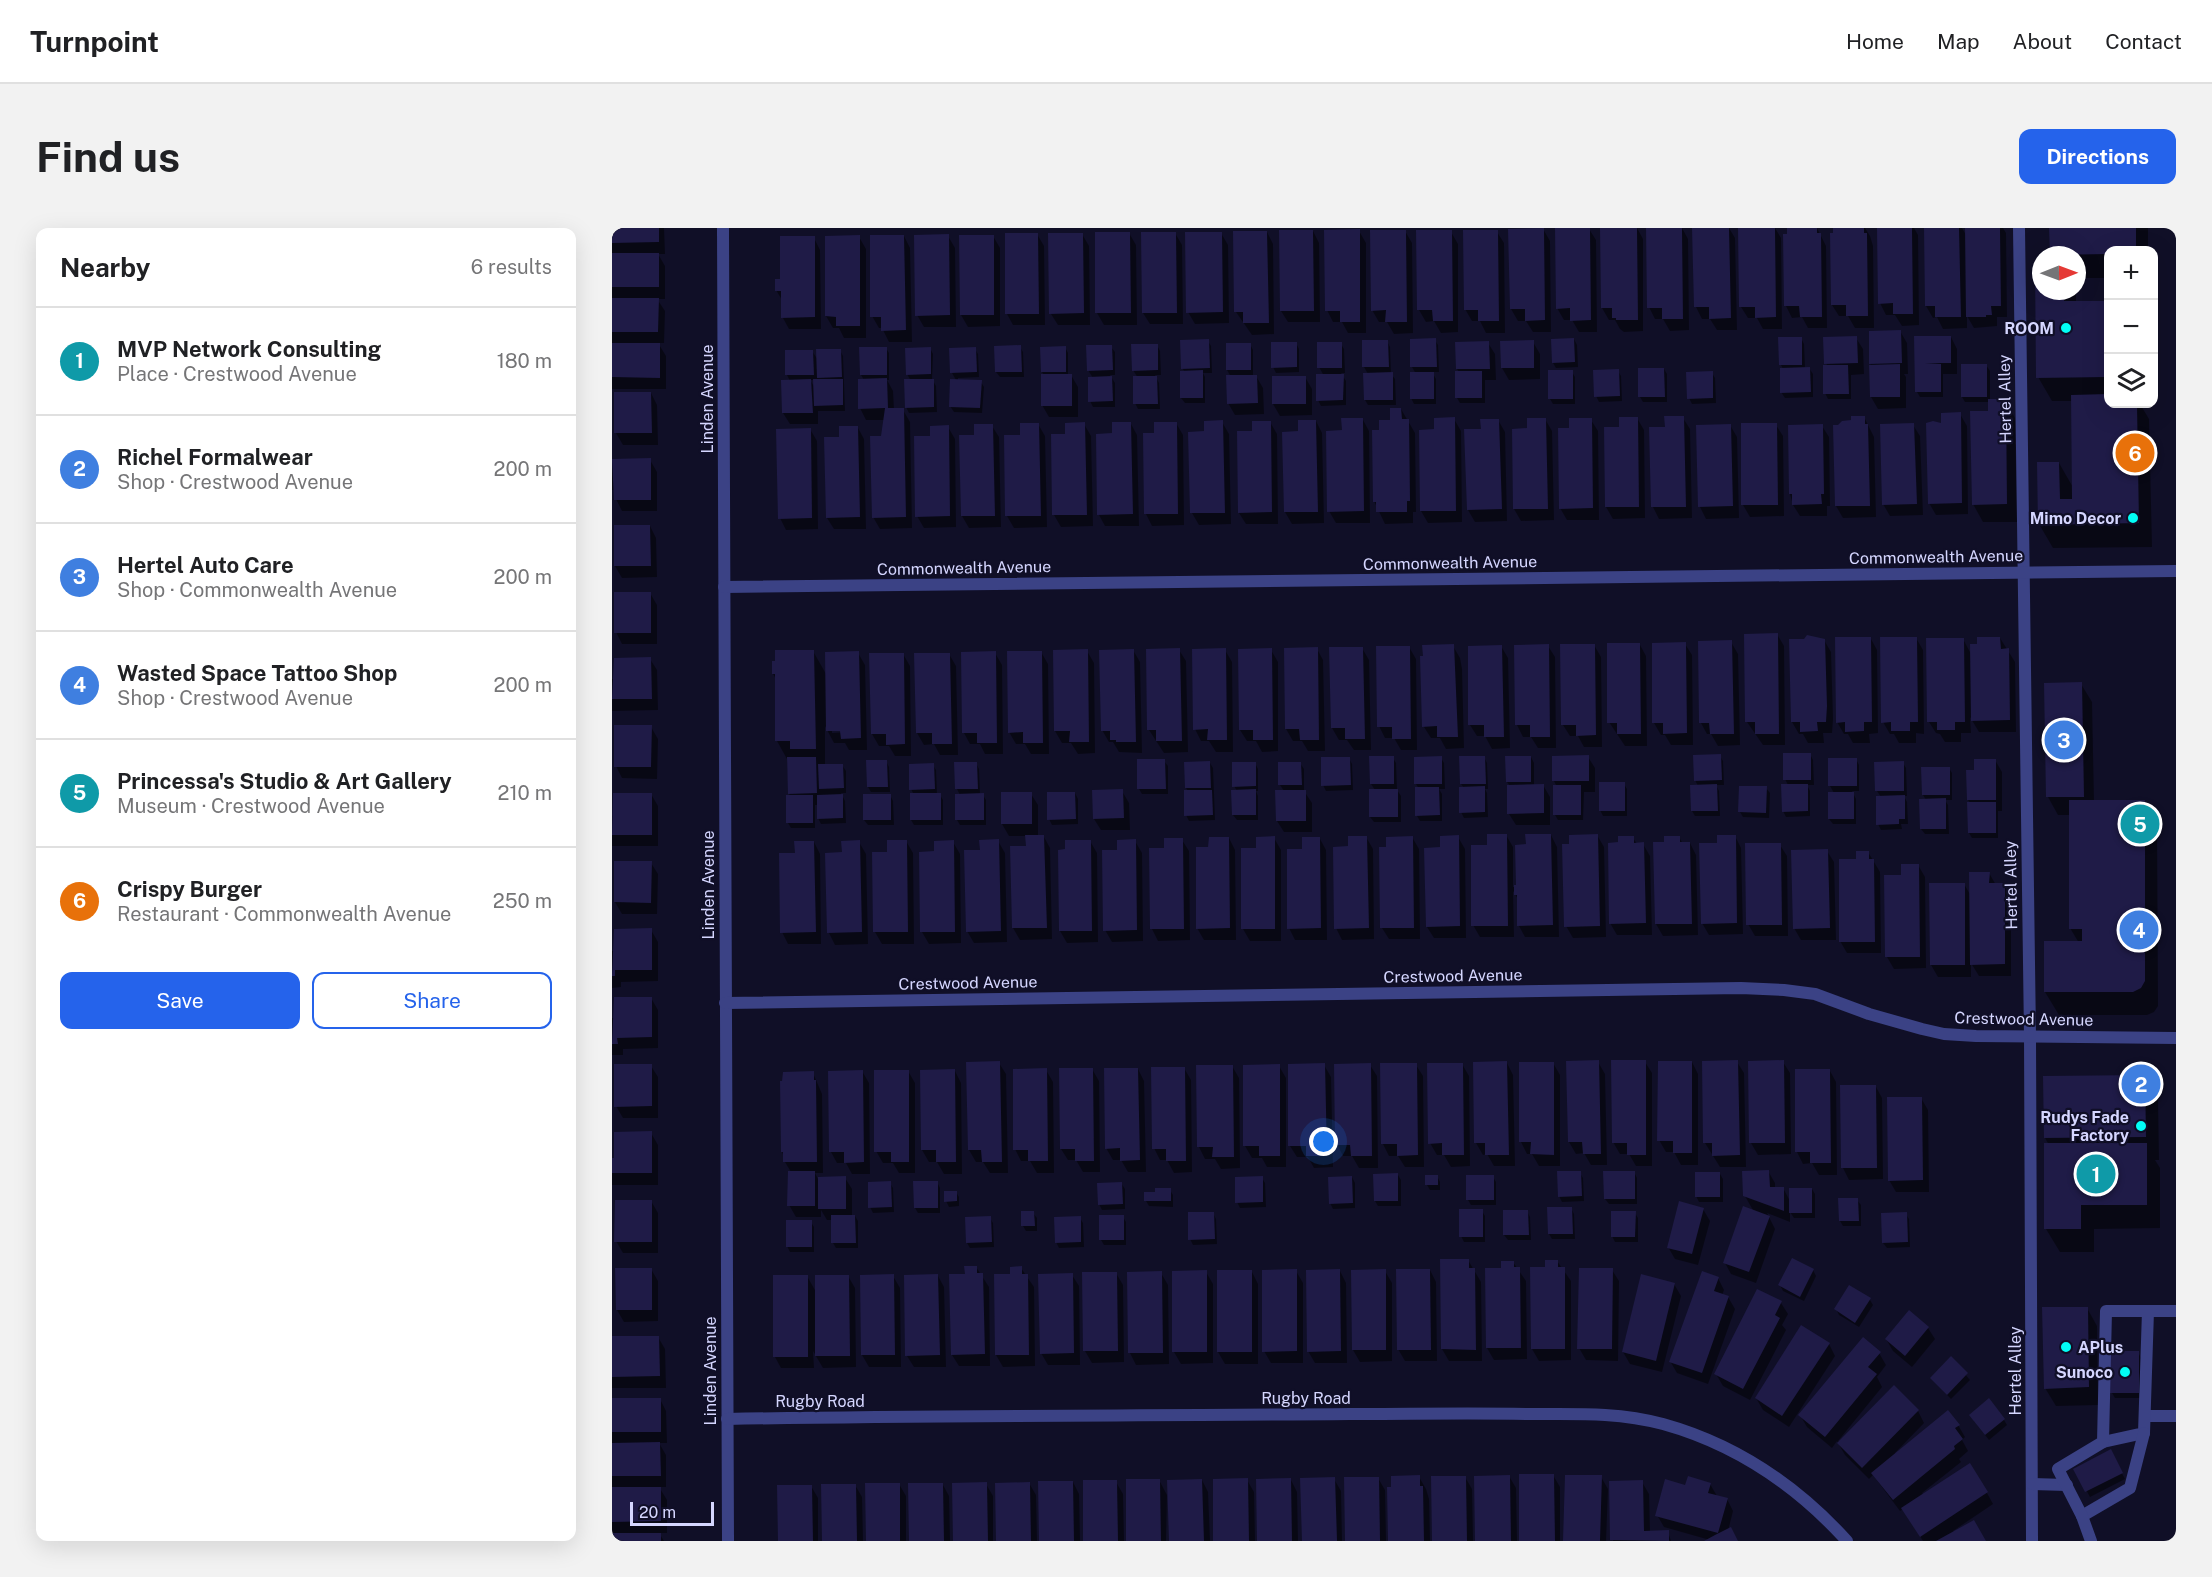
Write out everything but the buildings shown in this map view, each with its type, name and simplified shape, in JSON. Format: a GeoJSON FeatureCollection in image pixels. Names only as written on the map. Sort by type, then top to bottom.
{"type":"FeatureCollection","features":[{"type":"Feature","properties":{"kind":"street","name":"Linden Avenue"},"geometry":{"type":"LineString","coordinates":[[723,228],[728,1541]]}},
{"type":"Feature","properties":{"kind":"street","name":"Hertel Alley"},"geometry":{"type":"LineString","coordinates":[[2019,228],[2030,1036],[2032,1541]]}},
{"type":"Feature","properties":{"kind":"street","name":"Commonwealth Avenue"},"geometry":{"type":"LineString","coordinates":[[724,587],[2176,571]]}},
{"type":"Feature","properties":{"kind":"street","name":"Crestwood Avenue"},"geometry":{"type":"LineString","coordinates":[[725,1002],[1741,988],[1815,994],[1869,1014],[1944,1034],[2176,1038]]}},
{"type":"Feature","properties":{"kind":"street"},"geometry":{"type":"LineString","coordinates":[[2103,1442],[2106,1311],[2176,1311]]}},
{"type":"Feature","properties":{"kind":"street"},"geometry":{"type":"LineString","coordinates":[[2082,1516],[2130,1488],[2144,1433],[2148,1311]]}},
{"type":"Feature","properties":{"kind":"street","name":"Rugby Road"},"geometry":{"type":"LineString","coordinates":[[727,1419],[1461,1413],[1617,1414],[1663,1424],[1706,1439],[1749,1460],[1788,1486],[1824,1515],[1847,1541]]}},
{"type":"Feature","properties":{"kind":"street"},"geometry":{"type":"LineString","coordinates":[[2145,1416],[2176,1416]]}},
{"type":"Feature","properties":{"kind":"street"},"geometry":{"type":"LineString","coordinates":[[2091,1541],[2082,1516],[2058,1469],[2103,1442],[2144,1433]]}},
{"type":"Feature","properties":{"kind":"street"},"geometry":{"type":"LineString","coordinates":[[2032,1484],[2067,1485]]}},
{"type":"Feature","properties":{"kind":"place","name":"ROOM"},"geometry":{"type":"Point","coordinates":[2066,328]}},
{"type":"Feature","properties":{"kind":"place","name":"Crispy Burger"},"geometry":{"type":"Point","coordinates":[2135,453]}},
{"type":"Feature","properties":{"kind":"place","name":"Mimo Decor"},"geometry":{"type":"Point","coordinates":[2133,518]}},
{"type":"Feature","properties":{"kind":"place","name":"Hertel Auto Care"},"geometry":{"type":"Point","coordinates":[2064,740]}},
{"type":"Feature","properties":{"kind":"place","name":"Princessa's Studio & Art Gallery"},"geometry":{"type":"Point","coordinates":[2140,824]}},
{"type":"Feature","properties":{"kind":"place","name":"Wasted Space Tattoo Shop"},"geometry":{"type":"Point","coordinates":[2139,930]}},
{"type":"Feature","properties":{"kind":"place","name":"Richel Formalwear"},"geometry":{"type":"Point","coordinates":[2141,1084]}},
{"type":"Feature","properties":{"kind":"place","name":"Rudys Fade Factory"},"geometry":{"type":"Point","coordinates":[2141,1126]}},
{"type":"Feature","properties":{"kind":"place","name":"MVP Network Consulting"},"geometry":{"type":"Point","coordinates":[2096,1174]}},
{"type":"Feature","properties":{"kind":"place","name":"APlus"},"geometry":{"type":"Point","coordinates":[2066,1347]}},
{"type":"Feature","properties":{"kind":"place","name":"Sunoco"},"geometry":{"type":"Point","coordinates":[2125,1372]}}]}
